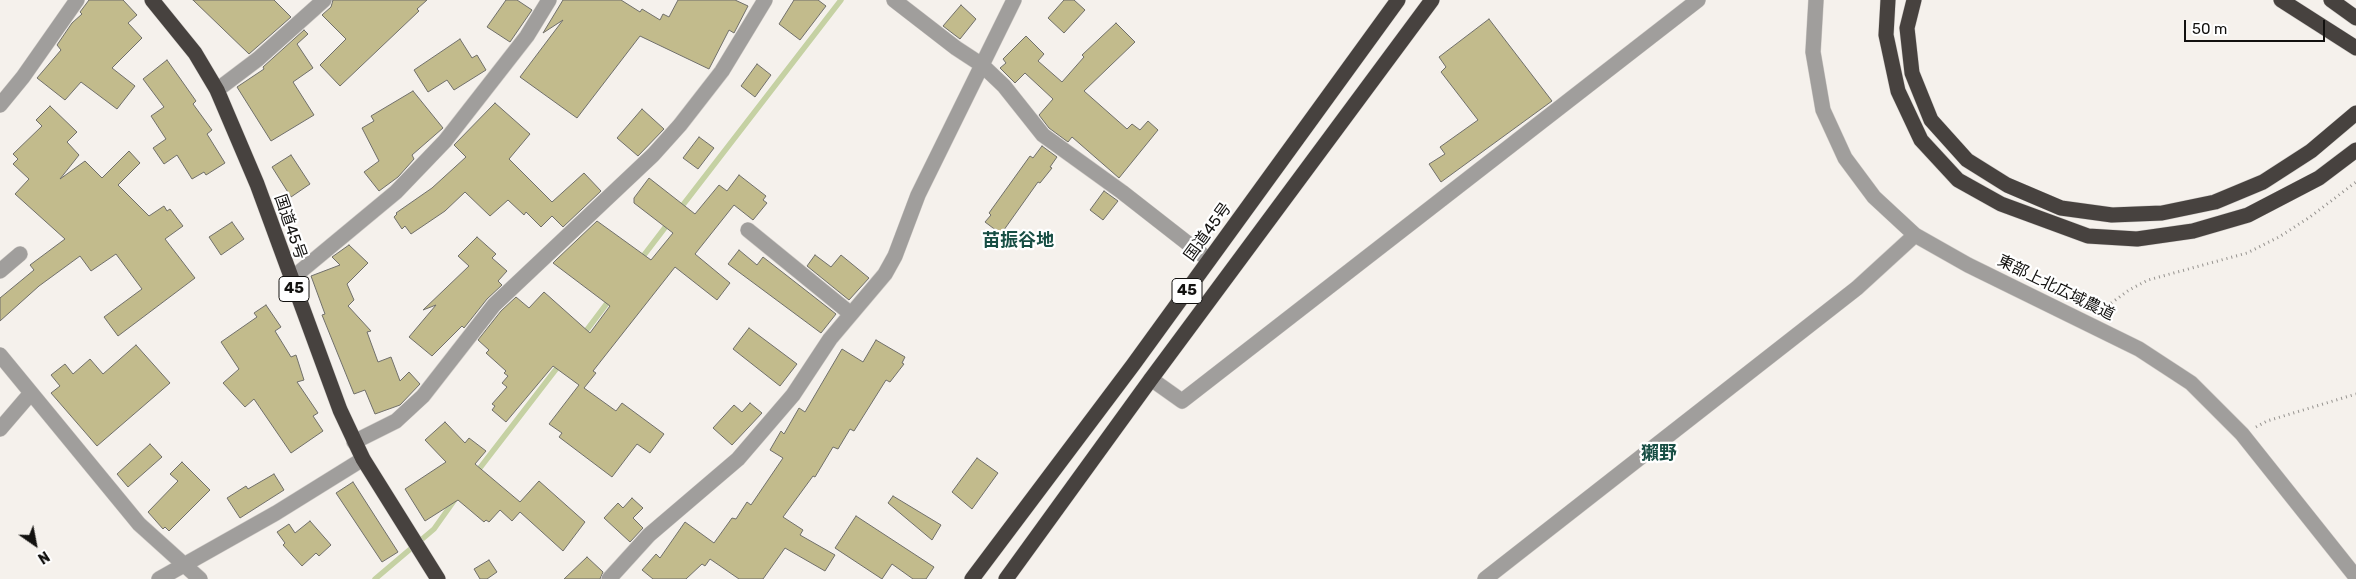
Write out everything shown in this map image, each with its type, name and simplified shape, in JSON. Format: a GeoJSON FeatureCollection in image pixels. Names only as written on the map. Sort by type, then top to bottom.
{"type":"FeatureCollection","features":[{"type":"Feature","properties":{"kind":"highway","name":"国道45号"},"geometry":{"type":"LineString","coordinates":[[152,0],[195,53],[217,90],[256,184],[330,388],[354,442],[438,579]]}},
{"type":"Feature","properties":{"kind":"highway","name":"国道45号"},"geometry":{"type":"LineString","coordinates":[[972,579],[1209,260],[1398,0]]}},
{"type":"Feature","properties":{"kind":"highway","name":"45"},"geometry":{"type":"LineString","coordinates":[[1006,579],[1150,380],[1432,0]]}},
{"type":"Feature","properties":{"kind":"highway"},"geometry":{"type":"LineString","coordinates":[[1888,0],[1886,35],[1898,91],[1921,140],[1958,180],[2001,204],[2088,236],[2138,239],[2193,231],[2248,215],[2319,178],[2356,150]]}},
{"type":"Feature","properties":{"kind":"highway"},"geometry":{"type":"LineString","coordinates":[[1914,0],[1907,28],[1912,73],[1932,120],[1967,160],[2007,185],[2061,208],[2112,215],[2145,214],[2162,213],[2216,202],[2263,182],[2311,150],[2356,113]]}},
{"type":"Feature","properties":{"kind":"highway"},"geometry":{"type":"LineString","coordinates":[[2281,0],[2356,48]]}},
{"type":"Feature","properties":{"kind":"highway"},"geometry":{"type":"LineString","coordinates":[[2331,0],[2356,18]]}},
{"type":"Feature","properties":{"kind":"street"},"geometry":{"type":"LineString","coordinates":[[0,105],[23,77],[77,0]]}},
{"type":"Feature","properties":{"kind":"street"},"geometry":{"type":"LineString","coordinates":[[217,90],[258,59],[324,0]]}},
{"type":"Feature","properties":{"kind":"street"},"geometry":{"type":"LineString","coordinates":[[290,280],[396,192],[445,141],[527,36],[549,0]]}},
{"type":"Feature","properties":{"kind":"street"},"geometry":{"type":"LineString","coordinates":[[354,442],[396,421],[423,396],[494,305],[653,155],[680,125],[722,71],[765,0]]}},
{"type":"Feature","properties":{"kind":"street"},"geometry":{"type":"LineString","coordinates":[[894,0],[956,48],[982,65],[1004,86],[1043,135],[1122,192],[1209,260]]}},
{"type":"Feature","properties":{"kind":"street"},"geometry":{"type":"LineString","coordinates":[[609,579],[649,535],[738,459],[793,395],[830,339],[885,274],[895,256],[918,194],[1014,0]]}},
{"type":"Feature","properties":{"kind":"street"},"geometry":{"type":"LineString","coordinates":[[1150,380],[1182,402],[1698,0]]}},
{"type":"Feature","properties":{"kind":"street","name":"東部上北広域農道"},"geometry":{"type":"LineString","coordinates":[[1816,0],[1813,52],[1823,110],[1845,158],[1874,197],[1915,235],[1968,264],[2139,349],[2191,383],[2242,434],[2356,577]]}},
{"type":"Feature","properties":{"kind":"street"},"geometry":{"type":"LineString","coordinates":[[748,230],[851,314]]}},
{"type":"Feature","properties":{"kind":"street"},"geometry":{"type":"LineString","coordinates":[[1485,579],[1856,288],[1915,235]]}},
{"type":"Feature","properties":{"kind":"street"},"geometry":{"type":"LineString","coordinates":[[0,271],[20,254]]}},
{"type":"Feature","properties":{"kind":"street"},"geometry":{"type":"LineString","coordinates":[[0,355],[139,524],[200,579]]}},
{"type":"Feature","properties":{"kind":"street"},"geometry":{"type":"LineString","coordinates":[[0,429],[31,393]]}},
{"type":"Feature","properties":{"kind":"street"},"geometry":{"type":"LineString","coordinates":[[159,579],[276,513],[363,459]]}},
{"type":"Feature","properties":{"kind":"path"},"geometry":{"type":"LineString","coordinates":[[2088,322],[2105,306],[2148,280],[2247,253],[2279,237],[2310,217],[2356,182]]}},
{"type":"Feature","properties":{"kind":"path"},"geometry":{"type":"LineString","coordinates":[[2242,434],[2267,422],[2356,394]]}},
{"type":"Feature","properties":{"kind":"building"},"geometry":{"type":"Polygon","coordinates":[[[89,0],[123,0],[137,15],[128,23],[142,38],[112,68],[135,86],[117,109],[81,82],[65,100],[37,78],[61,50],[57,45],[72,23],[82,14],[80,12],[89,0]]]}},
{"type":"Feature","properties":{"kind":"building"},"geometry":{"type":"Polygon","coordinates":[[[193,0],[274,0],[291,17],[249,54],[193,0]]]}},
{"type":"Feature","properties":{"kind":"building"},"geometry":{"type":"Polygon","coordinates":[[[333,0],[427,0],[417,9],[419,11],[340,86],[320,65],[346,39],[322,15],[331,7],[333,0]]]}},
{"type":"Feature","properties":{"kind":"building"},"geometry":{"type":"Polygon","coordinates":[[[506,0],[517,0],[532,10],[510,42],[487,27],[506,0]]]}},
{"type":"Feature","properties":{"kind":"building"},"geometry":{"type":"Polygon","coordinates":[[[563,0],[621,0],[640,12],[642,9],[660,20],[663,14],[669,17],[678,0],[735,0],[748,6],[734,33],[729,30],[709,69],[640,36],[577,118],[520,77],[563,20],[543,33],[563,0]]]}},
{"type":"Feature","properties":{"kind":"building"},"geometry":{"type":"Polygon","coordinates":[[[794,0],[818,0],[826,6],[800,40],[779,24],[794,0]]]}},
{"type":"Feature","properties":{"kind":"building"},"geometry":{"type":"Polygon","coordinates":[[[1064,0],[1074,0],[1085,10],[1064,33],[1048,18],[1064,0]]]}},
{"type":"Feature","properties":{"kind":"building"},"geometry":{"type":"Polygon","coordinates":[[[961,5],[976,19],[960,39],[943,26],[961,5]]]}},
{"type":"Feature","properties":{"kind":"building"},"geometry":{"type":"Polygon","coordinates":[[[1489,19],[1552,101],[1441,182],[1429,164],[1445,154],[1440,147],[1478,120],[1441,72],[1446,67],[1439,57],[1489,19]]]}},
{"type":"Feature","properties":{"kind":"building"},"geometry":{"type":"Polygon","coordinates":[[[1116,23],[1135,42],[1084,91],[1127,129],[1132,124],[1140,130],[1148,121],[1158,130],[1119,178],[1072,137],[1068,142],[1049,128],[1039,115],[1053,99],[1025,73],[1015,83],[1000,68],[1006,63],[1003,59],[1026,36],[1044,54],[1038,61],[1062,82],[1084,57],[1082,55],[1116,23]]]}},
{"type":"Feature","properties":{"kind":"building"},"geometry":{"type":"Polygon","coordinates":[[[304,30],[308,34],[297,44],[313,68],[293,82],[314,115],[271,141],[237,87],[264,69],[263,67],[304,30]]]}},
{"type":"Feature","properties":{"kind":"building"},"geometry":{"type":"Polygon","coordinates":[[[460,39],[472,58],[477,55],[486,70],[454,90],[447,80],[428,92],[414,70],[460,39]]]}},
{"type":"Feature","properties":{"kind":"building"},"geometry":{"type":"Polygon","coordinates":[[[167,60],[196,101],[193,104],[212,130],[207,134],[225,163],[206,175],[204,172],[192,179],[177,155],[164,164],[153,148],[166,139],[151,116],[164,107],[143,79],[167,60]]]}},
{"type":"Feature","properties":{"kind":"building"},"geometry":{"type":"Polygon","coordinates":[[[757,64],[771,75],[755,97],[741,86],[757,64]]]}},
{"type":"Feature","properties":{"kind":"building"},"geometry":{"type":"Polygon","coordinates":[[[413,91],[443,128],[412,155],[414,159],[398,177],[379,191],[364,172],[379,161],[362,128],[374,121],[371,116],[413,91]]]}},
{"type":"Feature","properties":{"kind":"building"},"geometry":{"type":"Polygon","coordinates":[[[495,103],[530,134],[509,159],[552,202],[584,173],[601,191],[563,227],[552,216],[541,227],[526,212],[524,215],[508,200],[490,216],[465,192],[445,211],[411,234],[405,226],[402,229],[394,217],[396,213],[432,188],[466,157],[454,145],[495,103]]]}},
{"type":"Feature","properties":{"kind":"building"},"geometry":{"type":"Polygon","coordinates":[[[50,106],[77,132],[67,142],[79,155],[60,179],[85,161],[102,178],[129,151],[140,163],[118,185],[149,216],[164,206],[167,211],[170,209],[183,226],[165,239],[195,278],[118,336],[104,317],[142,289],[116,254],[91,271],[80,256],[39,286],[0,321],[0,298],[34,270],[30,265],[65,239],[15,194],[29,179],[13,164],[18,159],[13,154],[42,126],[36,120],[50,106]]]}},
{"type":"Feature","properties":{"kind":"building"},"geometry":{"type":"Polygon","coordinates":[[[642,109],[664,129],[638,156],[617,138],[642,109]]]}},
{"type":"Feature","properties":{"kind":"building"},"geometry":{"type":"Polygon","coordinates":[[[699,137],[714,148],[698,169],[683,158],[699,137]]]}},
{"type":"Feature","properties":{"kind":"building"},"geometry":{"type":"Polygon","coordinates":[[[1042,146],[1057,157],[1050,167],[1052,168],[1040,183],[1038,182],[1001,234],[985,222],[991,215],[989,213],[1030,156],[1033,158],[1042,146]]]}},
{"type":"Feature","properties":{"kind":"building"},"geometry":{"type":"Polygon","coordinates":[[[291,155],[310,184],[291,197],[272,167],[291,155]]]}},
{"type":"Feature","properties":{"kind":"building"},"geometry":{"type":"Polygon","coordinates":[[[739,175],[766,196],[763,200],[767,203],[753,220],[734,205],[695,254],[730,283],[717,300],[675,267],[593,371],[596,373],[584,388],[616,411],[622,403],[664,434],[650,453],[637,444],[612,477],[559,437],[562,433],[549,424],[579,385],[553,366],[506,422],[492,410],[495,406],[492,404],[507,387],[502,383],[508,376],[504,373],[506,371],[486,353],[489,350],[478,340],[501,311],[516,297],[529,308],[544,292],[590,333],[610,306],[553,263],[597,221],[651,260],[673,233],[634,203],[634,198],[649,178],[695,214],[719,185],[727,191],[739,175]]]}},
{"type":"Feature","properties":{"kind":"building"},"geometry":{"type":"Polygon","coordinates":[[[1104,191],[1118,201],[1103,220],[1090,210],[1104,191]]]}},
{"type":"Feature","properties":{"kind":"building"},"geometry":{"type":"Polygon","coordinates":[[[232,222],[244,239],[221,255],[209,237],[232,222]]]}},
{"type":"Feature","properties":{"kind":"building"},"geometry":{"type":"Polygon","coordinates":[[[477,237],[496,254],[492,258],[507,271],[498,281],[502,285],[487,299],[464,328],[462,326],[432,356],[409,337],[436,305],[423,310],[469,266],[458,256],[477,237]]]}},
{"type":"Feature","properties":{"kind":"building"},"geometry":{"type":"Polygon","coordinates":[[[349,245],[368,263],[347,284],[354,300],[348,306],[371,331],[367,332],[378,362],[391,357],[400,381],[409,372],[420,384],[400,405],[375,414],[365,390],[354,394],[322,315],[325,314],[311,276],[340,265],[332,257],[349,245]]]}},
{"type":"Feature","properties":{"kind":"building"},"geometry":{"type":"Polygon","coordinates":[[[739,250],[757,265],[763,257],[836,314],[821,333],[728,264],[739,250]]]}},
{"type":"Feature","properties":{"kind":"building"},"geometry":{"type":"Polygon","coordinates":[[[815,255],[831,267],[841,255],[869,278],[849,300],[807,266],[815,255]]]}},
{"type":"Feature","properties":{"kind":"building"},"geometry":{"type":"Polygon","coordinates":[[[266,305],[281,327],[275,331],[291,357],[296,355],[304,380],[297,382],[318,413],[313,416],[323,431],[291,453],[254,399],[245,407],[223,383],[239,369],[221,342],[257,317],[254,313],[266,305]]]}},
{"type":"Feature","properties":{"kind":"building"},"geometry":{"type":"Polygon","coordinates":[[[749,328],[797,364],[780,386],[733,349],[749,328]]]}},
{"type":"Feature","properties":{"kind":"building"},"geometry":{"type":"Polygon","coordinates":[[[876,340],[905,357],[902,363],[904,364],[890,382],[886,380],[854,431],[850,429],[838,449],[833,447],[815,477],[813,476],[783,517],[803,530],[800,535],[835,555],[825,571],[785,548],[763,579],[739,579],[710,559],[705,566],[702,564],[686,579],[653,579],[642,570],[656,554],[660,558],[685,522],[714,543],[732,518],[736,519],[747,502],[751,505],[783,458],[770,450],[781,431],[784,434],[799,408],[805,412],[842,349],[863,362],[876,340]]]}},
{"type":"Feature","properties":{"kind":"building"},"geometry":{"type":"Polygon","coordinates":[[[136,345],[170,383],[97,446],[51,393],[60,386],[51,375],[65,364],[73,374],[90,359],[103,374],[136,345]]]}},
{"type":"Feature","properties":{"kind":"building"},"geometry":{"type":"Polygon","coordinates":[[[750,403],[762,413],[732,445],[713,428],[734,405],[742,412],[750,403]]]}},
{"type":"Feature","properties":{"kind":"building"},"geometry":{"type":"Polygon","coordinates":[[[445,422],[465,443],[469,438],[486,451],[475,464],[520,502],[539,481],[585,522],[563,551],[520,512],[512,521],[500,510],[489,522],[486,520],[484,522],[458,500],[425,521],[405,489],[446,462],[425,440],[445,422]]]}},
{"type":"Feature","properties":{"kind":"building"},"geometry":{"type":"Polygon","coordinates":[[[150,444],[162,457],[128,487],[117,474],[150,444]]]}},
{"type":"Feature","properties":{"kind":"building"},"geometry":{"type":"Polygon","coordinates":[[[977,458],[998,473],[972,509],[952,492],[977,458]]]}},
{"type":"Feature","properties":{"kind":"building"},"geometry":{"type":"Polygon","coordinates":[[[182,462],[210,490],[169,531],[165,527],[163,529],[148,512],[178,481],[170,474],[182,462]]]}},
{"type":"Feature","properties":{"kind":"building"},"geometry":{"type":"Polygon","coordinates":[[[274,474],[284,490],[240,518],[227,498],[246,486],[248,489],[274,474]]]}},
{"type":"Feature","properties":{"kind":"building"},"geometry":{"type":"Polygon","coordinates":[[[353,482],[398,552],[382,562],[336,493],[353,482]]]}},
{"type":"Feature","properties":{"kind":"building"},"geometry":{"type":"Polygon","coordinates":[[[893,496],[941,525],[932,540],[888,503],[893,496]]]}},
{"type":"Feature","properties":{"kind":"building"},"geometry":{"type":"Polygon","coordinates":[[[632,498],[643,508],[633,518],[643,528],[630,542],[604,518],[618,503],[623,508],[632,498]]]}},
{"type":"Feature","properties":{"kind":"building"},"geometry":{"type":"Polygon","coordinates":[[[856,516],[934,567],[926,579],[913,579],[892,564],[882,579],[835,548],[856,516]]]}},
{"type":"Feature","properties":{"kind":"building"},"geometry":{"type":"Polygon","coordinates":[[[310,521],[331,545],[319,556],[316,553],[302,566],[283,545],[285,543],[277,532],[289,524],[295,533],[310,521]]]}},
{"type":"Feature","properties":{"kind":"building"},"geometry":{"type":"Polygon","coordinates":[[[587,557],[603,572],[600,579],[564,579],[587,557]]]}},
{"type":"Feature","properties":{"kind":"building"},"geometry":{"type":"Polygon","coordinates":[[[489,560],[497,572],[487,579],[480,579],[474,569],[489,560]]]}},
{"type":"Feature","properties":{"kind":"waterway"},"geometry":{"type":"LineString","coordinates":[[679,210],[841,0]]}},
{"type":"Feature","properties":{"kind":"waterway"},"geometry":{"type":"LineString","coordinates":[[641,259],[670,221]]}},
{"type":"Feature","properties":{"kind":"waterway"},"geometry":{"type":"LineString","coordinates":[[583,335],[611,298]]}},
{"type":"Feature","properties":{"kind":"waterway"},"geometry":{"type":"LineString","coordinates":[[476,473],[560,364]]}},
{"type":"Feature","properties":{"kind":"waterway"},"geometry":{"type":"LineString","coordinates":[[375,579],[434,529],[456,498]]}},
{"type":"Feature","properties":{"kind":"district","name":"苗振谷地"},"geometry":{"type":"Point","coordinates":[1018,241]}},
{"type":"Feature","properties":{"kind":"district","name":"獺野"},"geometry":{"type":"Point","coordinates":[1659,454]}}]}
